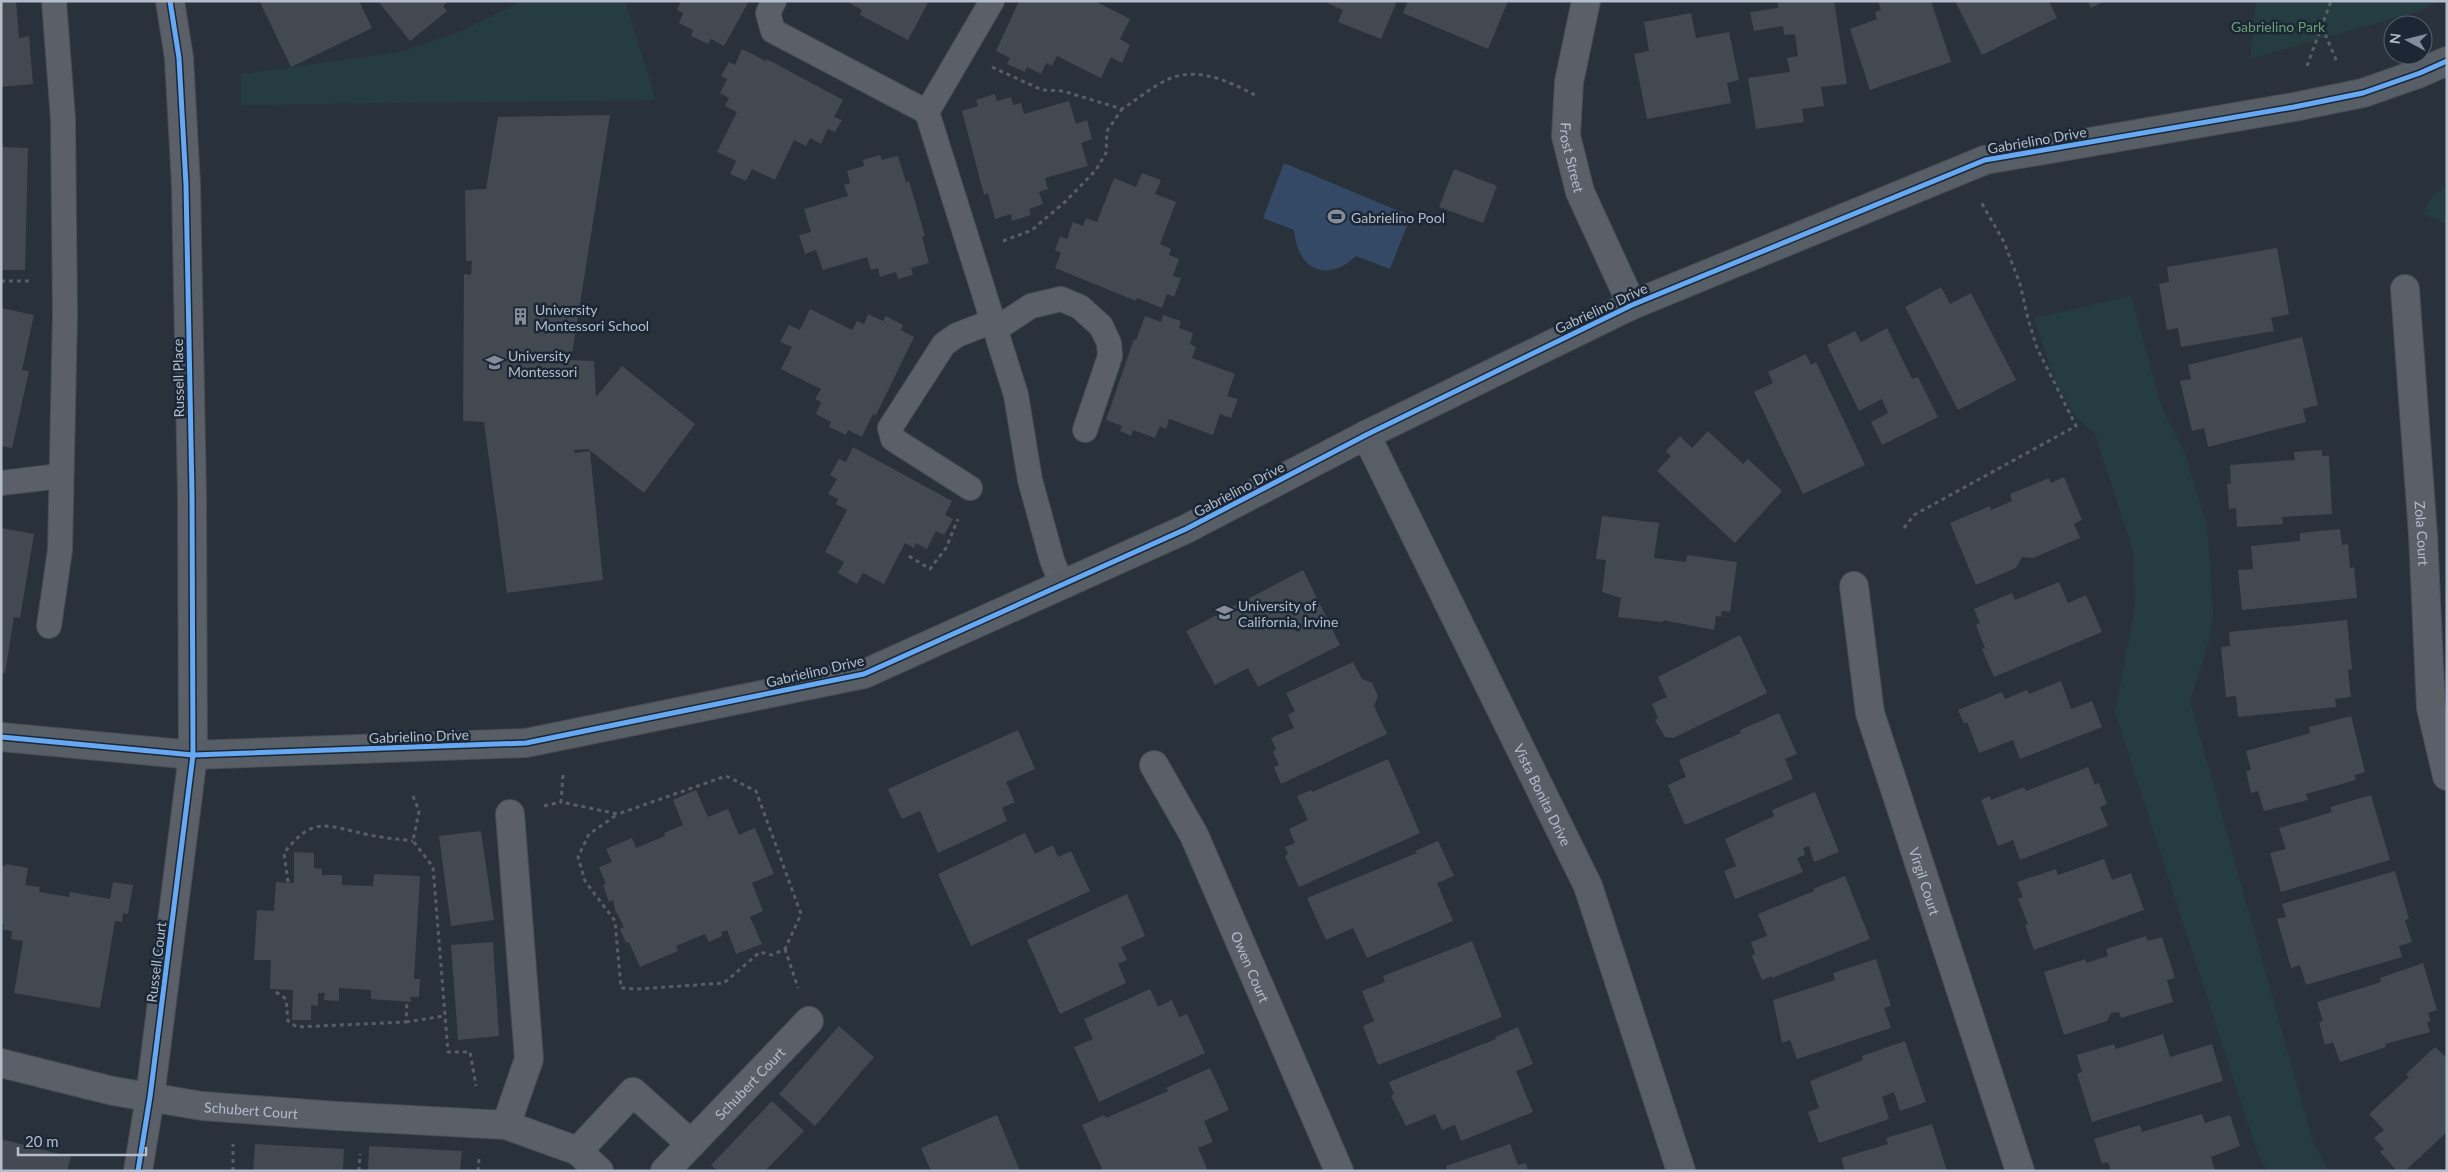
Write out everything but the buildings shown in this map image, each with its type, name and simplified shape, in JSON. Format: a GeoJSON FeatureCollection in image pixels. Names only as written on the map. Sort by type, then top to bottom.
{"type":"FeatureCollection","features":[{"type":"Feature","properties":{"kind":"street","name":"Russell Place"},"geometry":{"type":"LineString","coordinates":[[170,1],[179,58],[186,185],[192,495],[193,755]]}},
{"type":"Feature","properties":{"kind":"street","name":"Frost Street"},"geometry":{"type":"LineString","coordinates":[[1586,1],[1569,82],[1566,136],[1580,192],[1632,304]]}},
{"type":"Feature","properties":{"kind":"street","name":"Gabrielino Drive"},"geometry":{"type":"LineString","coordinates":[[1,737],[193,755],[526,743],[864,674],[1186,529],[1366,435],[1632,304],[1985,160],[2294,107],[2363,93],[2420,73],[2447,61]]}},
{"type":"Feature","properties":{"kind":"street","name":"Zola Court"},"geometry":{"type":"LineString","coordinates":[[2405,289],[2423,535],[2431,708],[2447,776]]}},
{"type":"Feature","properties":{"kind":"street","name":"Vista Bonita Drive"},"geometry":{"type":"LineString","coordinates":[[1366,435],[1588,886],[1681,1171]]}},
{"type":"Feature","properties":{"kind":"street","name":"Virgil Court"},"geometry":{"type":"LineString","coordinates":[[1854,586],[1870,713],[2020,1171]]}},
{"type":"Feature","properties":{"kind":"street","name":"Russell Court"},"geometry":{"type":"LineString","coordinates":[[138,1171],[150,1097],[193,755]]}},
{"type":"Feature","properties":{"kind":"street","name":"Owen Court"},"geometry":{"type":"LineString","coordinates":[[1154,765],[1194,836],[1339,1171]]}},
{"type":"Feature","properties":{"kind":"street"},"geometry":{"type":"LineString","coordinates":[[494,1124],[529,1059],[510,814]]}},
{"type":"Feature","properties":{"kind":"street","name":"Schubert Court"},"geometry":{"type":"LineString","coordinates":[[665,1171],[809,1021]]}},
{"type":"Feature","properties":{"kind":"street","name":"Schubert Court"},"geometry":{"type":"LineString","coordinates":[[1,1063],[113,1091],[194,1105],[494,1124],[578,1151],[599,1171]]}},
{"type":"Feature","properties":{"kind":"street"},"geometry":{"type":"LineString","coordinates":[[578,1151],[633,1092],[691,1144]]}},
{"type":"Feature","properties":{"kind":"lane"},"geometry":{"type":"LineString","coordinates":[[49,626],[60,550],[60,476],[66,314],[63,119],[54,1]]}},
{"type":"Feature","properties":{"kind":"lane"},"geometry":{"type":"LineString","coordinates":[[774,1],[768,13],[773,31],[926,112],[1016,396],[1034,496],[1052,560],[1062,586]]}},
{"type":"Feature","properties":{"kind":"lane"},"geometry":{"type":"LineString","coordinates":[[926,112],[992,1]]}},
{"type":"Feature","properties":{"kind":"lane"},"geometry":{"type":"LineString","coordinates":[[970,488],[894,439],[890,428],[944,344],[957,335],[995,325],[1032,306],[1061,299],[1080,307],[1101,326],[1109,343],[1110,356],[1085,430]]}},
{"type":"Feature","properties":{"kind":"lane"},"geometry":{"type":"LineString","coordinates":[[1,483],[60,476]]}},
{"type":"Feature","properties":{"kind":"path"},"geometry":{"type":"LineString","coordinates":[[2294,107],[2331,1]]}},
{"type":"Feature","properties":{"kind":"path"},"geometry":{"type":"LineString","coordinates":[[962,53],[1042,90],[1064,91],[1122,109]]}},
{"type":"Feature","properties":{"kind":"path"},"geometry":{"type":"LineString","coordinates":[[971,253],[1032,230],[1066,201],[1096,170],[1106,152],[1107,131],[1122,109],[1171,78],[1189,74],[1222,78],[1255,95]]}},
{"type":"Feature","properties":{"kind":"path"},"geometry":{"type":"LineString","coordinates":[[1904,528],[1914,515],[2076,426],[2038,348],[2028,319],[2020,284],[2004,242],[1981,202]]}},
{"type":"Feature","properties":{"kind":"path"},"geometry":{"type":"LineString","coordinates":[[909,556],[930,569],[946,548],[970,488]]}},
{"type":"Feature","properties":{"kind":"path"},"geometry":{"type":"LineString","coordinates":[[563,775],[561,802],[618,814],[726,776],[756,791],[801,914],[785,950],[772,955],[760,952],[724,983],[638,989],[621,988],[615,921],[585,881],[578,857],[589,834],[618,814]]}},
{"type":"Feature","properties":{"kind":"path"},"geometry":{"type":"LineString","coordinates":[[412,841],[419,811],[413,796]]}},
{"type":"Feature","properties":{"kind":"path"},"geometry":{"type":"LineString","coordinates":[[288,882],[284,853],[296,838],[310,828],[331,825],[370,836],[412,841],[433,867],[448,1052],[470,1052],[494,1124]]}},
{"type":"Feature","properties":{"kind":"path"},"geometry":{"type":"LineString","coordinates":[[276,992],[286,999],[288,1021],[296,1027],[406,1022],[444,1016]]}},
{"type":"Feature","properties":{"kind":"path"},"geometry":{"type":"LineString","coordinates":[[406,1022],[407,1001]]}},
{"type":"Feature","properties":{"kind":"path"},"geometry":{"type":"LineString","coordinates":[[232,1171],[233,1136]]}},
{"type":"Feature","properties":{"kind":"green space"},"geometry":{"type":"Polygon","coordinates":[[[516,1],[625,1],[656,100],[241,105],[241,74],[400,52],[459,32],[516,4],[516,1]]]}},
{"type":"Feature","properties":{"kind":"green space","name":"Gabrielino Park"},"geometry":{"type":"Polygon","coordinates":[[[2256,1],[2438,1],[2420,11],[2406,15],[2383,15],[2383,21],[2250,59],[2256,1]]]}},
{"type":"Feature","properties":{"kind":"green space"},"geometry":{"type":"Polygon","coordinates":[[[2447,187],[2447,224],[2423,214],[2432,198],[2447,187]]]}},
{"type":"Feature","properties":{"kind":"green space"},"geometry":{"type":"Polygon","coordinates":[[[2131,296],[2162,408],[2184,451],[2207,526],[2213,614],[2209,641],[2190,701],[2312,1139],[2329,1171],[2267,1171],[2258,1155],[2115,712],[2135,607],[2134,554],[2095,434],[2077,418],[2056,385],[2034,318],[2131,296]]]}},
{"type":"Feature","properties":{"kind":"water","name":"Gabrielino Pool"},"geometry":{"type":"Polygon","coordinates":[[[1284,163],[1411,216],[1390,269],[1356,256],[1345,265],[1334,269],[1324,270],[1315,268],[1307,263],[1296,243],[1294,230],[1263,218],[1284,163]]]}},
{"type":"Feature","properties":{"kind":"cycle path"},"geometry":{"type":"LineString","coordinates":[[138,1171],[150,1097],[193,755],[192,495],[186,185],[179,58],[170,1]]}},
{"type":"Feature","properties":{"kind":"cycle path"},"geometry":{"type":"LineString","coordinates":[[1,737],[193,755],[526,743],[864,674],[1186,529],[1366,435],[1632,305],[1985,160],[2294,107],[2363,93],[2420,73],[2447,61]]}},
{"type":"Feature","properties":{"kind":"place","name":"Gabrielino Pool"},"geometry":{"type":"Point","coordinates":[1337,217]}},
{"type":"Feature","properties":{"kind":"place","name":"University Montessori School"},"geometry":{"type":"Point","coordinates":[521,317]}},
{"type":"Feature","properties":{"kind":"place","name":"University Montessori"},"geometry":{"type":"Point","coordinates":[494,363]}},
{"type":"Feature","properties":{"kind":"place","name":"University of California, Irvine"},"geometry":{"type":"Point","coordinates":[1224,613]}}]}
